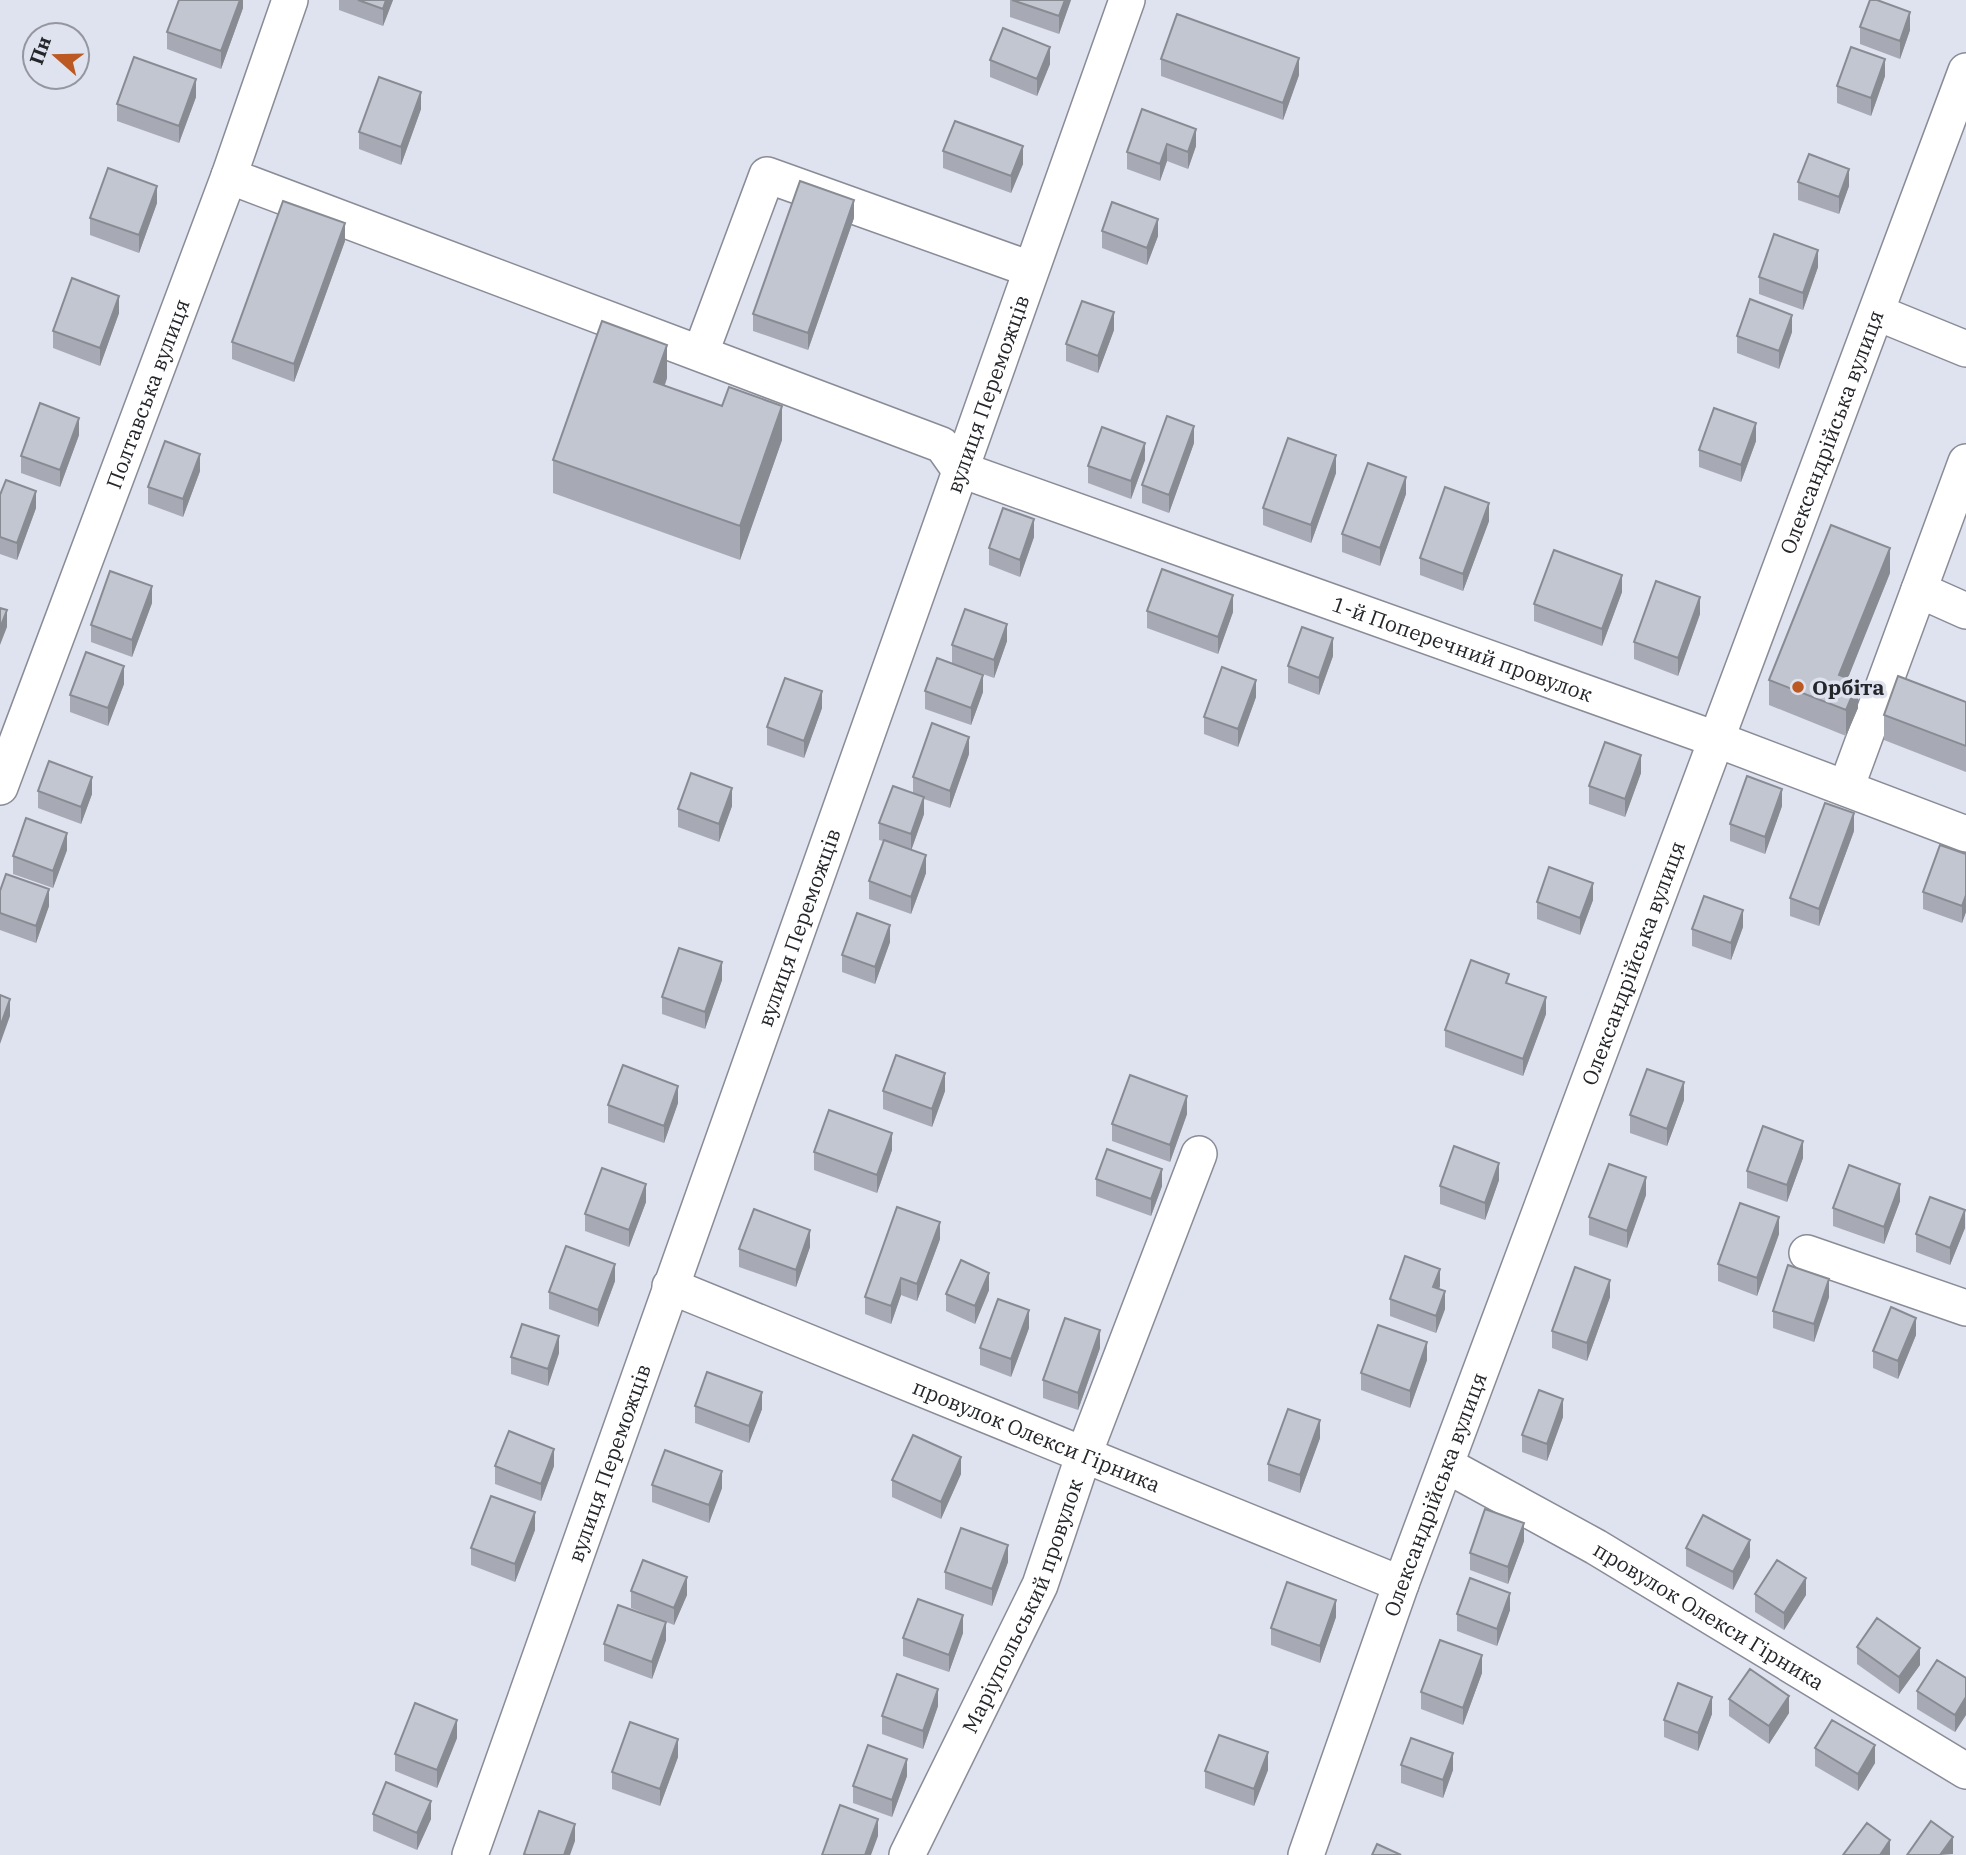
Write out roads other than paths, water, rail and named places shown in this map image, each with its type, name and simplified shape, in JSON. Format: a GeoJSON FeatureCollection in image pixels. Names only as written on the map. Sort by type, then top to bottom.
{"type":"FeatureCollection","features":[{"type":"Feature","properties":{"kind":"street","name":"Полтавська вулиця"},"geometry":{"type":"LineString","coordinates":[[0,787],[229,176],[290,0]]}},
{"type":"Feature","properties":{"kind":"street","name":"вулиця Переможців"},"geometry":{"type":"LineString","coordinates":[[470,1855],[1127,0]]}},
{"type":"Feature","properties":{"kind":"street","name":"Олександрійська вулиця"},"geometry":{"type":"LineString","coordinates":[[1306,1855],[1401,1584],[1448,1466],[1966,71]]}},
{"type":"Feature","properties":{"kind":"street"},"geometry":{"type":"LineString","coordinates":[[701,352],[767,175],[1030,270]]}},
{"type":"Feature","properties":{"kind":"street"},"geometry":{"type":"LineString","coordinates":[[229,176],[942,445],[959,469]]}},
{"type":"Feature","properties":{"kind":"street"},"geometry":{"type":"LineString","coordinates":[[1878,313],[1966,349]]}},
{"type":"Feature","properties":{"kind":"street"},"geometry":{"type":"LineString","coordinates":[[1846,788],[1966,462]]}},
{"type":"Feature","properties":{"kind":"street","name":"1-й Поперечний провулок"},"geometry":{"type":"LineString","coordinates":[[959,469],[1718,740],[1966,834]]}},
{"type":"Feature","properties":{"kind":"street"},"geometry":{"type":"LineString","coordinates":[[1919,590],[1966,611]]}},
{"type":"Feature","properties":{"kind":"street","name":"Маріупольський провулок"},"geometry":{"type":"LineString","coordinates":[[906,1855],[1040,1585],[1084,1454],[1199,1154]]}},
{"type":"Feature","properties":{"kind":"street"},"geometry":{"type":"LineString","coordinates":[[1807,1253],[1966,1308]]}},
{"type":"Feature","properties":{"kind":"street","name":"провулок Олекси Гірника"},"geometry":{"type":"LineString","coordinates":[[670,1286],[1401,1584]]}},
{"type":"Feature","properties":{"kind":"street","name":"провулок Олекси Гірника"},"geometry":{"type":"LineString","coordinates":[[1448,1466],[1596,1547],[1966,1771]]}},
{"type":"Feature","properties":{"kind":"place","name":"Орбіта"},"geometry":{"type":"Point","coordinates":[1798,687]}}]}
